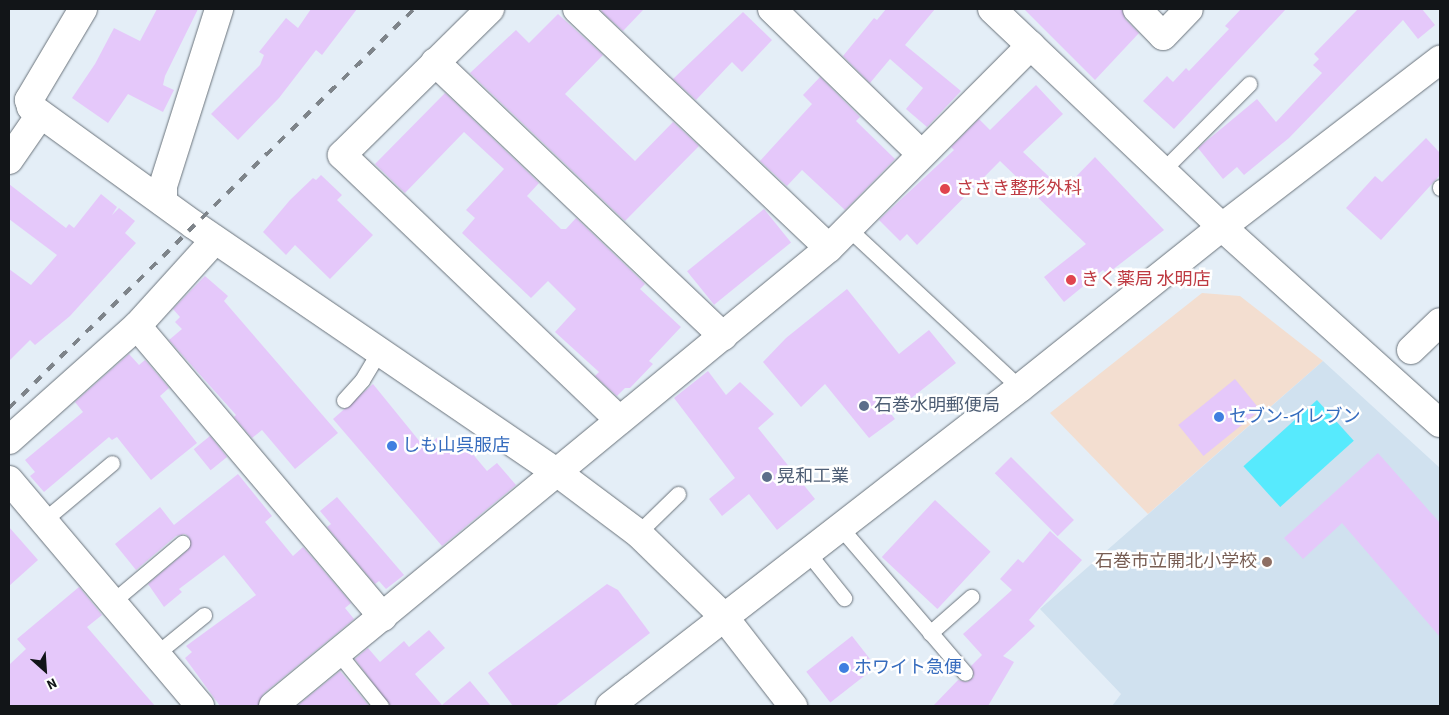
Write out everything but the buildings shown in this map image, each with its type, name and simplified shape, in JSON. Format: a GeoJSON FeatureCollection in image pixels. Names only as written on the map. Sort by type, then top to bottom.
{"type":"FeatureCollection","features":[{"type":"Feature","properties":{"kind":"street"},"geometry":{"type":"LineString","coordinates":[[83,9],[28,100],[40,115],[215,240],[558,473],[638,533],[724,616],[794,706]]}},
{"type":"Feature","properties":{"kind":"street"},"geometry":{"type":"LineString","coordinates":[[163,202],[163,186],[219,9]]}},
{"type":"Feature","properties":{"kind":"street"},"geometry":{"type":"LineString","coordinates":[[490,9],[342,155],[618,419]]}},
{"type":"Feature","properties":{"kind":"street"},"geometry":{"type":"LineString","coordinates":[[577,9],[829,248]]}},
{"type":"Feature","properties":{"kind":"street"},"geometry":{"type":"LineString","coordinates":[[772,9],[922,154]]}},
{"type":"Feature","properties":{"kind":"street"},"geometry":{"type":"LineString","coordinates":[[992,9],[1222,227],[1440,423]]}},
{"type":"Feature","properties":{"kind":"street"},"geometry":{"type":"LineString","coordinates":[[1136,9],[1163,36],[1189,9]]}},
{"type":"Feature","properties":{"kind":"street"},"geometry":{"type":"LineString","coordinates":[[273,706],[339,654],[558,473],[618,419],[723,336],[850,230],[922,154],[1031,45]]}},
{"type":"Feature","properties":{"kind":"street"},"geometry":{"type":"LineString","coordinates":[[610,706],[1020,388],[1222,227],[1440,60]]}},
{"type":"Feature","properties":{"kind":"street"},"geometry":{"type":"LineString","coordinates":[[436,62],[723,336]]}},
{"type":"Feature","properties":{"kind":"street"},"geometry":{"type":"LineString","coordinates":[[9,160],[40,115]]}},
{"type":"Feature","properties":{"kind":"street"},"geometry":{"type":"LineString","coordinates":[[9,440],[137,326],[215,240]]}},
{"type":"Feature","properties":{"kind":"street"},"geometry":{"type":"LineString","coordinates":[[1412,350],[1440,322]]}},
{"type":"Feature","properties":{"kind":"street"},"geometry":{"type":"LineString","coordinates":[[137,326],[383,617]]}},
{"type":"Feature","properties":{"kind":"street"},"geometry":{"type":"LineString","coordinates":[[9,480],[200,706]]}},
{"type":"Feature","properties":{"kind":"lane"},"geometry":{"type":"LineString","coordinates":[[1163,170],[1249,84]]}},
{"type":"Feature","properties":{"kind":"lane"},"geometry":{"type":"LineString","coordinates":[[850,230],[1020,388]]}},
{"type":"Feature","properties":{"kind":"lane"},"geometry":{"type":"LineString","coordinates":[[344,400],[362,380],[379,352]]}},
{"type":"Feature","properties":{"kind":"lane"},"geometry":{"type":"LineString","coordinates":[[43,520],[112,462]]}},
{"type":"Feature","properties":{"kind":"lane"},"geometry":{"type":"LineString","coordinates":[[638,533],[678,494]]}},
{"type":"Feature","properties":{"kind":"lane"},"geometry":{"type":"LineString","coordinates":[[840,527],[965,673]]}},
{"type":"Feature","properties":{"kind":"lane"},"geometry":{"type":"LineString","coordinates":[[112,602],[182,543]]}},
{"type":"Feature","properties":{"kind":"lane"},"geometry":{"type":"LineString","coordinates":[[808,553],[844,598]]}},
{"type":"Feature","properties":{"kind":"lane"},"geometry":{"type":"LineString","coordinates":[[930,633],[972,596]]}},
{"type":"Feature","properties":{"kind":"lane"},"geometry":{"type":"LineString","coordinates":[[156,654],[204,615]]}},
{"type":"Feature","properties":{"kind":"lane"},"geometry":{"type":"LineString","coordinates":[[339,654],[381,706]]}},
{"type":"Feature","properties":{"kind":"shaded area"},"geometry":{"type":"Polygon","coordinates":[[[1202,293],[1240,296],[1323,361],[1148,514],[1050,413],[1202,293]]]}},
{"type":"Feature","properties":{"kind":"shaded area","name":"石巻市立開北小学校"},"geometry":{"type":"Polygon","coordinates":[[[1323,361],[1440,468],[1440,706],[1112,706],[1121,694],[1040,609],[1323,361]]]}},
{"type":"Feature","properties":{"kind":"water"},"geometry":{"type":"Polygon","coordinates":[[[1317,400],[1354,441],[1280,507],[1243,466],[1317,400]]]}},
{"type":"Feature","properties":{"kind":"railway"},"geometry":{"type":"LineString","coordinates":[[9,408],[414,9]]}},
{"type":"Feature","properties":{"kind":"place","name":"ささき整形外科"},"geometry":{"type":"Point","coordinates":[945,189]}},
{"type":"Feature","properties":{"kind":"place","name":"きく薬局 水明店"},"geometry":{"type":"Point","coordinates":[1071,280]}},
{"type":"Feature","properties":{"kind":"place","name":"石巻水明郵便局"},"geometry":{"type":"Point","coordinates":[864,406]}},
{"type":"Feature","properties":{"kind":"place","name":"セブン-イレブン"},"geometry":{"type":"Point","coordinates":[1219,417]}},
{"type":"Feature","properties":{"kind":"place","name":"しも山呉服店"},"geometry":{"type":"Point","coordinates":[392,446]}},
{"type":"Feature","properties":{"kind":"place","name":"晃和工業"},"geometry":{"type":"Point","coordinates":[767,477]}},
{"type":"Feature","properties":{"kind":"place","name":"石巻市立開北小学校"},"geometry":{"type":"Point","coordinates":[1267,562]}},
{"type":"Feature","properties":{"kind":"place","name":"ホワイト急便"},"geometry":{"type":"Point","coordinates":[844,668]}}]}
